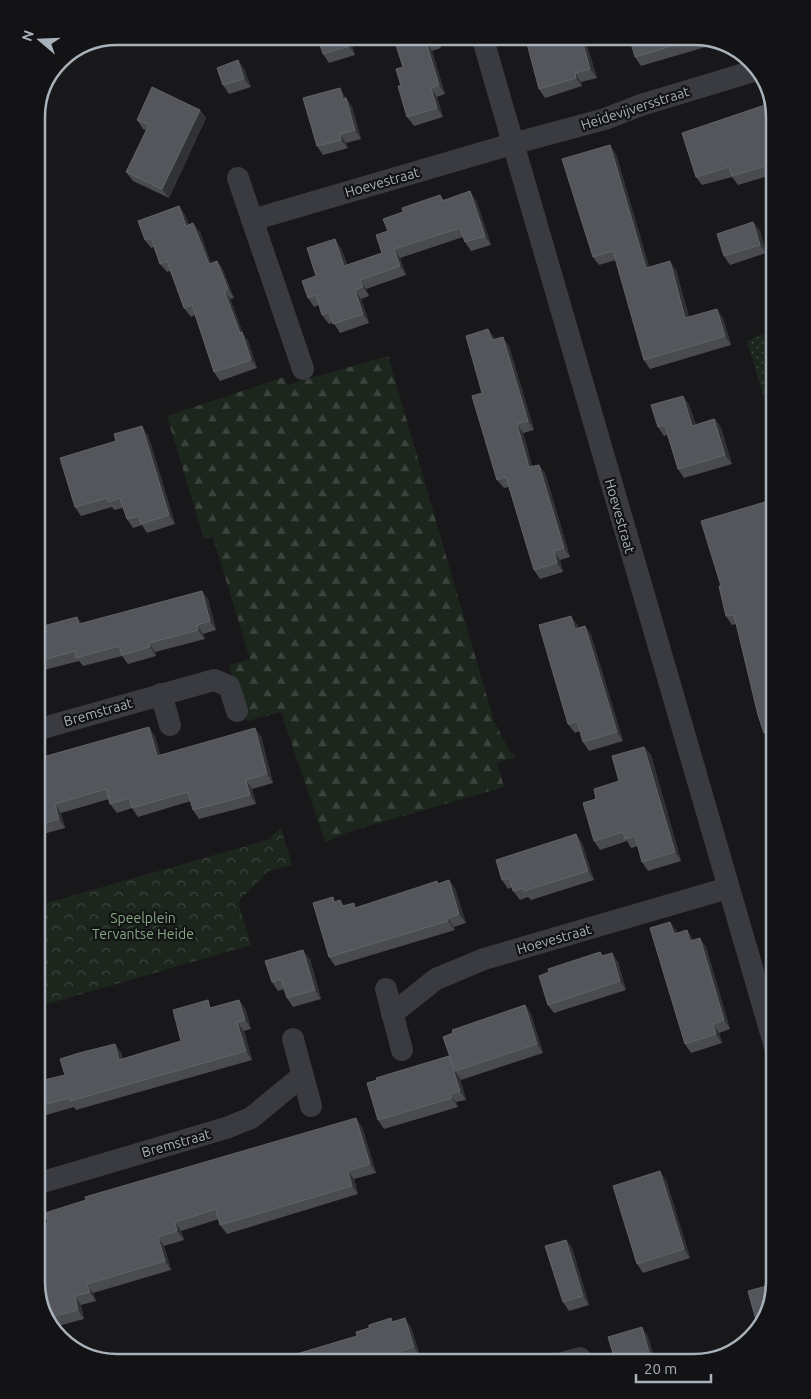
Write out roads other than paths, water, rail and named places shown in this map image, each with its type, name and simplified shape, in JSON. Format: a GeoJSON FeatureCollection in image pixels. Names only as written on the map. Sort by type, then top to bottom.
{"type":"FeatureCollection","features":[{"type":"Feature","properties":{"kind":"street","name":"Hoevestraat"},"geometry":{"type":"LineString","coordinates":[[484,45],[766,1017]]}},
{"type":"Feature","properties":{"kind":"street","name":"Heidevijversstraat"},"geometry":{"type":"LineString","coordinates":[[512,144],[605,119],[641,105],[750,72]]}},
{"type":"Feature","properties":{"kind":"street","name":"Hoevestraat"},"geometry":{"type":"LineString","coordinates":[[252,220],[512,144]]}},
{"type":"Feature","properties":{"kind":"street"},"geometry":{"type":"LineString","coordinates":[[238,178],[303,369]]}},
{"type":"Feature","properties":{"kind":"street","name":"Bremstraat"},"geometry":{"type":"LineString","coordinates":[[45,727],[214,680],[229,686],[237,711]]}},
{"type":"Feature","properties":{"kind":"street"},"geometry":{"type":"LineString","coordinates":[[161,694],[170,725]]}},
{"type":"Feature","properties":{"kind":"street","name":"Hoevestraat"},"geometry":{"type":"LineString","coordinates":[[392,1014],[436,978],[484,959],[728,888]]}},
{"type":"Feature","properties":{"kind":"street"},"geometry":{"type":"LineString","coordinates":[[386,989],[402,1050]]}},
{"type":"Feature","properties":{"kind":"street"},"geometry":{"type":"LineString","coordinates":[[293,1039],[311,1106]]}},
{"type":"Feature","properties":{"kind":"street","name":"Bremstraat"},"geometry":{"type":"LineString","coordinates":[[45,1181],[226,1128],[251,1118],[302,1076]]}},
{"type":"Feature","properties":{"kind":"park label","name":"Speelplein Tervantse Heide"},"geometry":{"type":"Point","coordinates":[143,926]}}]}
